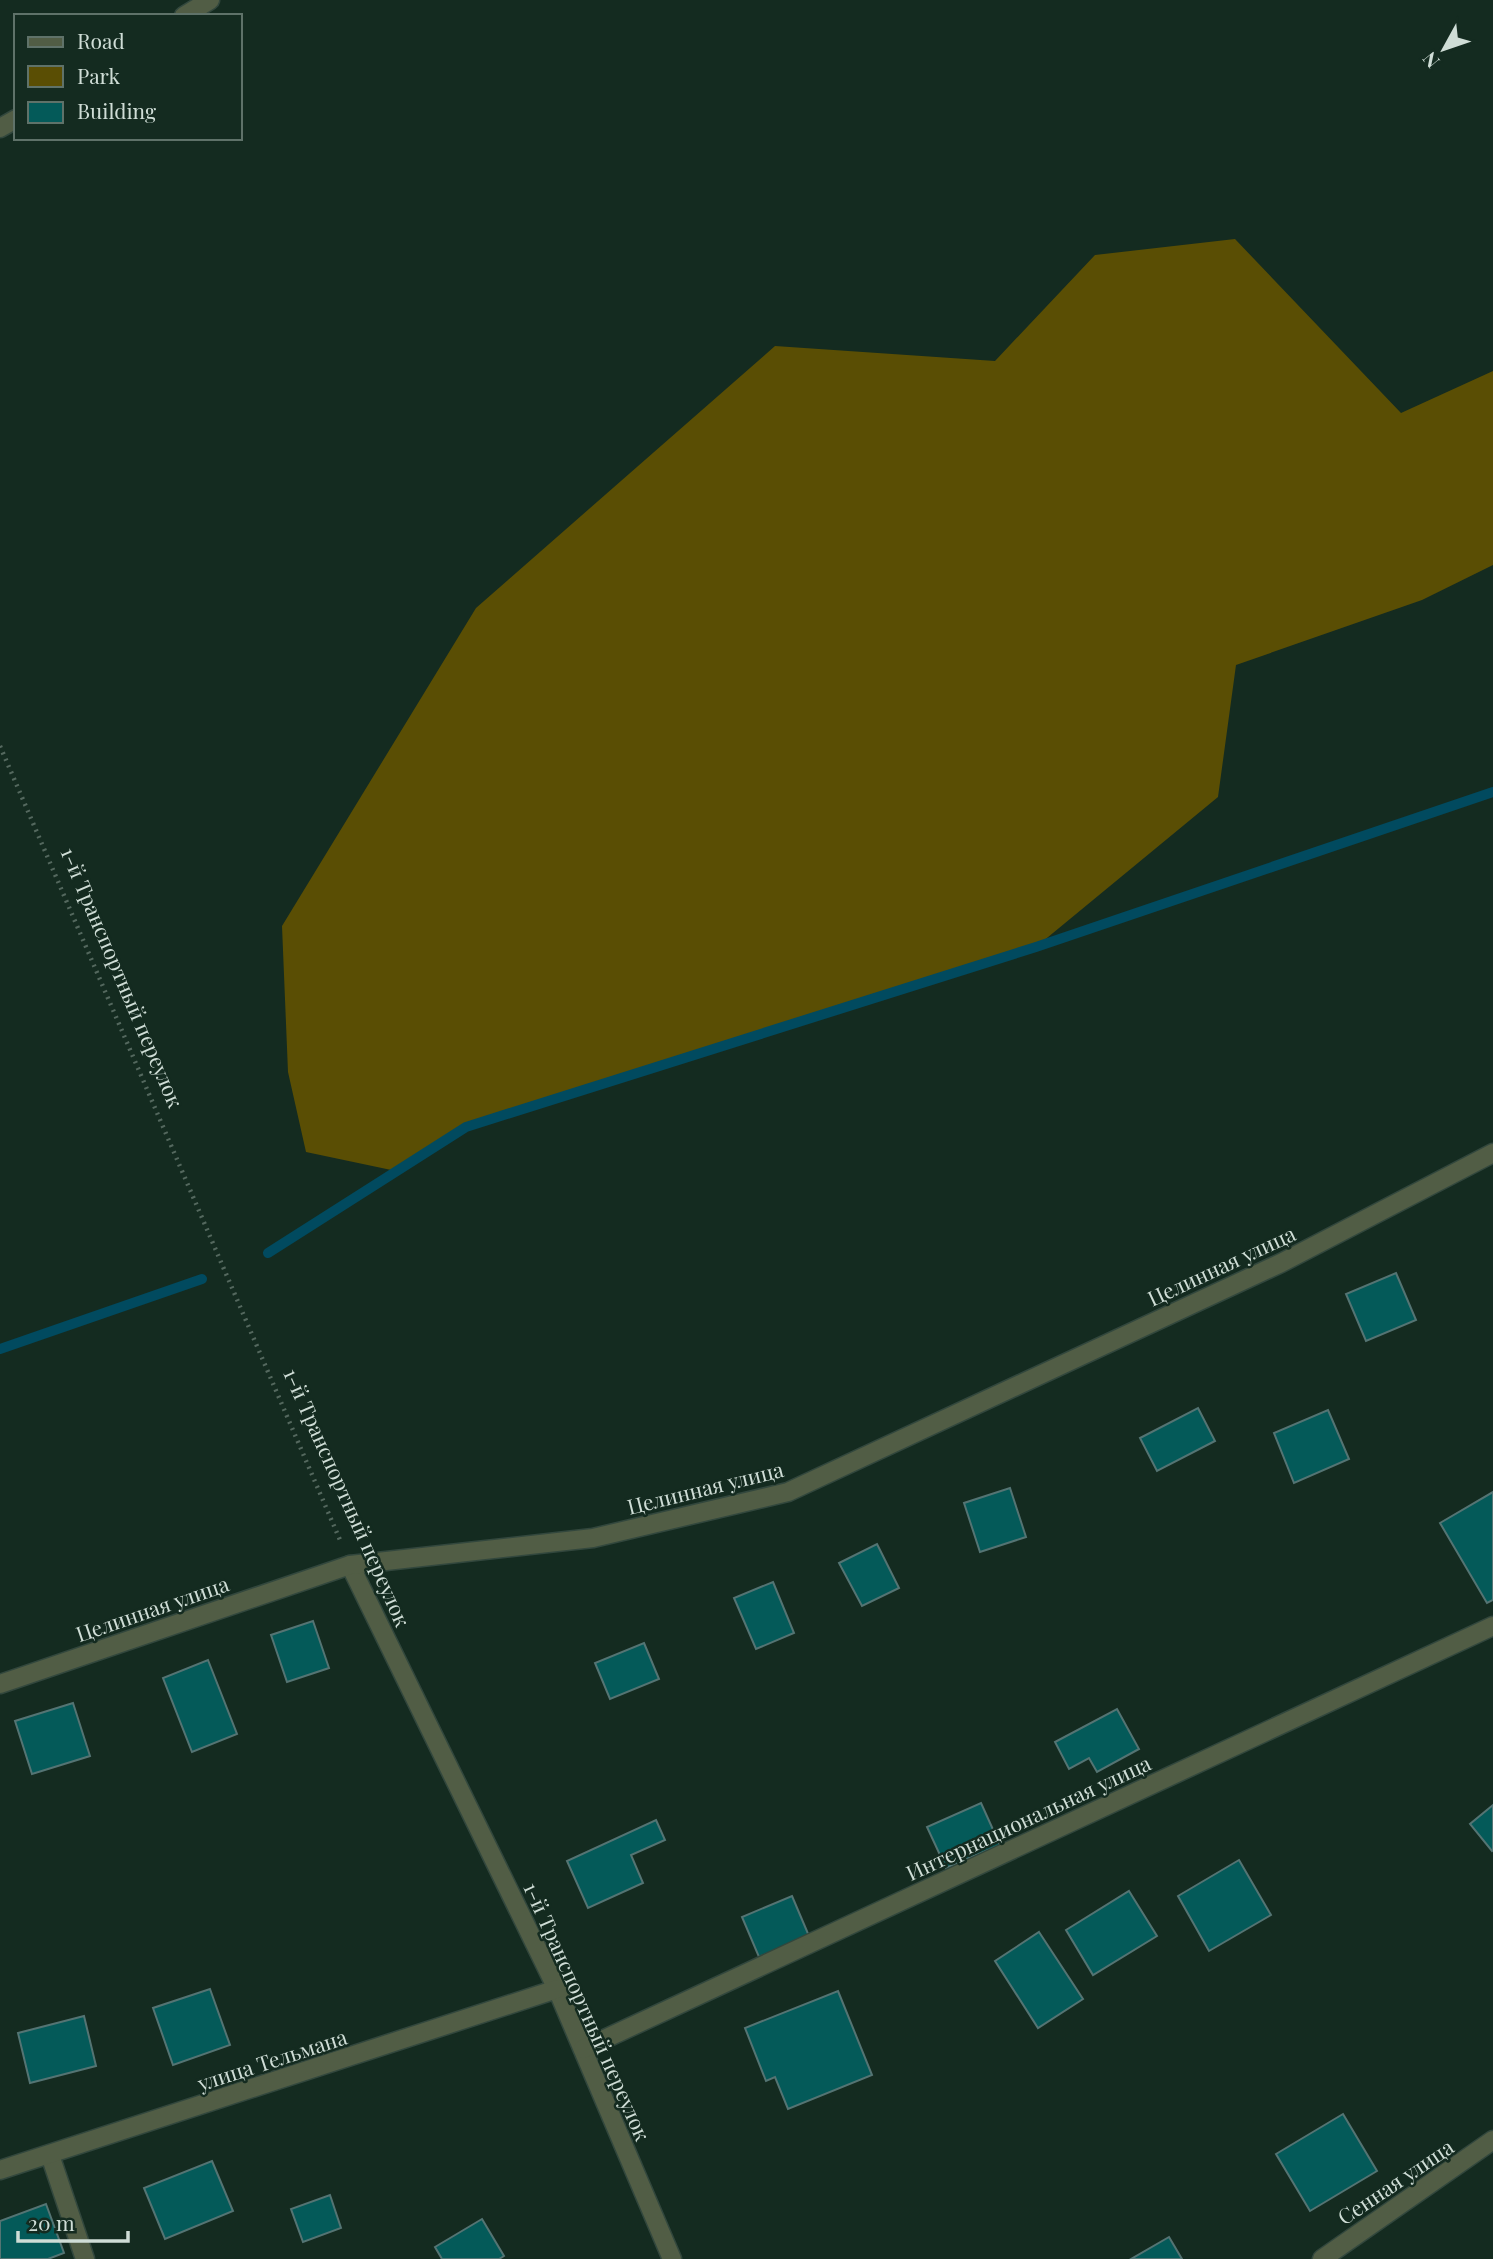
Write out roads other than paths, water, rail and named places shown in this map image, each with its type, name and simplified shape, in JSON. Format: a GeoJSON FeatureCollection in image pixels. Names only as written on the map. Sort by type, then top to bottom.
{"type":"FeatureCollection","features":[{"type":"Feature","properties":{"kind":"street"},"geometry":{"type":"LineString","coordinates":[[187,14],[209,0]]}},
{"type":"Feature","properties":{"kind":"street","name":"Целинная улица"},"geometry":{"type":"LineString","coordinates":[[0,1685],[350,1565],[593,1538],[788,1492],[1281,1263],[1493,1153]]}},
{"type":"Feature","properties":{"kind":"street","name":"1-й Транспортный переулок"},"geometry":{"type":"LineString","coordinates":[[350,1565],[557,1989],[672,2259]]}},
{"type":"Feature","properties":{"kind":"street","name":"Интернациональная улица"},"geometry":{"type":"LineString","coordinates":[[583,2049],[1493,1626]]}},
{"type":"Feature","properties":{"kind":"street","name":"улица Тельмана"},"geometry":{"type":"LineString","coordinates":[[0,2170],[557,1989]]}},
{"type":"Feature","properties":{"kind":"street","name":"Сенная улица"},"geometry":{"type":"LineString","coordinates":[[1322,2259],[1493,2140]]}},
{"type":"Feature","properties":{"kind":"street"},"geometry":{"type":"LineString","coordinates":[[50,2155],[85,2259]]}},
{"type":"Feature","properties":{"kind":"waterway"},"geometry":{"type":"LineString","coordinates":[[268,1253],[466,1127],[1036,947],[1493,792]]}},
{"type":"Feature","properties":{"kind":"waterway"},"geometry":{"type":"LineString","coordinates":[[0,1349],[202,1279]]}}]}
